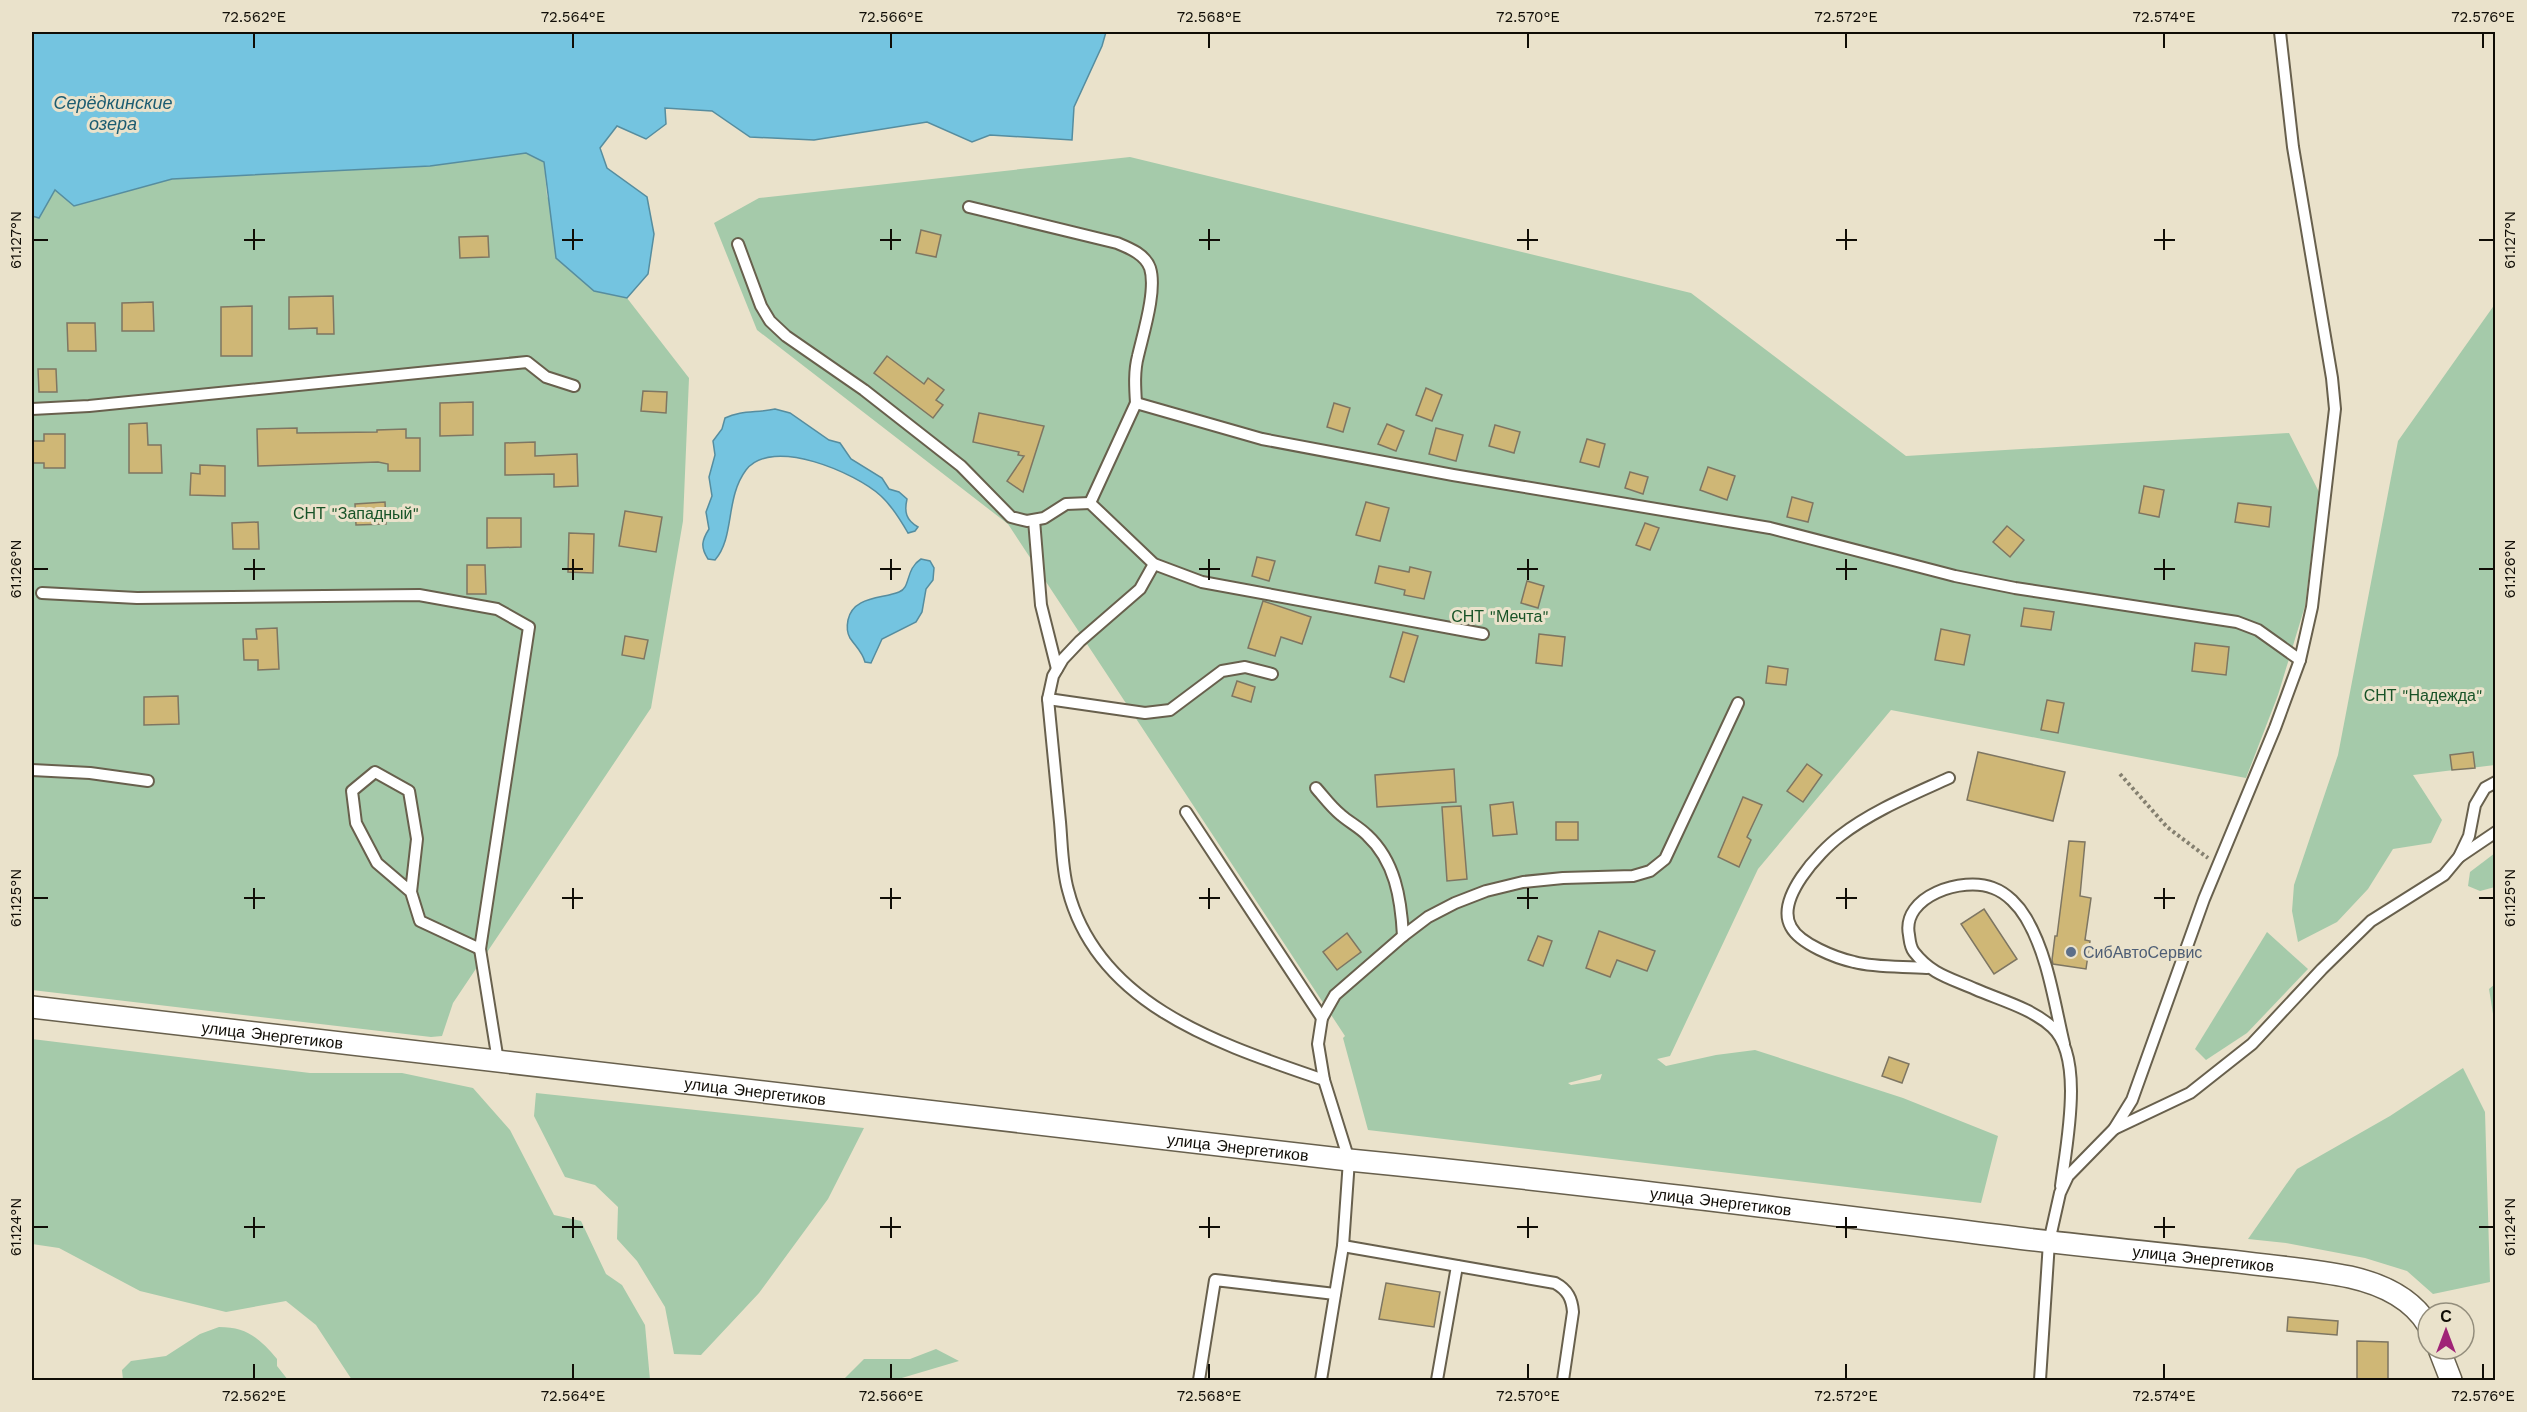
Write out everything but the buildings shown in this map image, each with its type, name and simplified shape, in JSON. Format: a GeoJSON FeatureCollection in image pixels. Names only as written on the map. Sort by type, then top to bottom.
{"type":"FeatureCollection","features":[{"type":"Feature","properties":{"kind":"street","name":"улица Энергетиков"},"geometry":{"type":"LineString","coordinates":[[32,1007],[1349,1160],[1520,1177],[2049,1242],[2258,1264],[2350,1277],[2382,1286],[2406,1299],[2416,1311]]}},
{"type":"Feature","properties":{"kind":"street"},"geometry":{"type":"LineString","coordinates":[[2444,1361],[2451,1380]]}},
{"type":"Feature","properties":{"kind":"lane"},"geometry":{"type":"LineString","coordinates":[[2060,1193],[2068,1176],[2114,1129],[2132,1100],[2218,865],[2275,728],[2300,660],[2312,607],[2335,409],[2332,378],[2293,147],[2280,32]]}},
{"type":"Feature","properties":{"kind":"lane"},"geometry":{"type":"LineString","coordinates":[[969,207],[1117,243],[1136,251],[1150,267],[1148,321],[1135,375],[1136,403],[1090,503]]}},
{"type":"Feature","properties":{"kind":"lane"},"geometry":{"type":"LineString","coordinates":[[738,244],[761,306],[770,321],[864,390],[961,466],[1011,517],[1027,521],[1034,520],[1044,518],[1066,504],[1090,503],[1154,564],[1202,582],[1483,634]]}},
{"type":"Feature","properties":{"kind":"lane"},"geometry":{"type":"LineString","coordinates":[[32,409],[89,406],[527,362],[546,378],[574,386]]}},
{"type":"Feature","properties":{"kind":"lane"},"geometry":{"type":"LineString","coordinates":[[1136,403],[1262,439],[1453,475],[1770,528],[1955,576],[2015,588],[2237,622],[2258,630],[2300,660]]}},
{"type":"Feature","properties":{"kind":"lane"},"geometry":{"type":"LineString","coordinates":[[1034,520],[1041,605],[1057,669]]}},
{"type":"Feature","properties":{"kind":"lane"},"geometry":{"type":"LineString","coordinates":[[1154,564],[1140,589],[1063,658],[1057,669],[1048,699],[1067,889],[1080,926],[1100,958],[1152,1006],[1196,1031],[1255,1056],[1324,1080]]}},
{"type":"Feature","properties":{"kind":"lane"},"geometry":{"type":"LineString","coordinates":[[42,593],[137,598],[419,595],[497,609],[529,627],[480,949],[498,1061]]}},
{"type":"Feature","properties":{"kind":"lane"},"geometry":{"type":"LineString","coordinates":[[1048,699],[1153,712],[1170,710],[1222,671],[1245,667],[1272,674]]}},
{"type":"Feature","properties":{"kind":"lane"},"geometry":{"type":"LineString","coordinates":[[1321,1380],[1342,1246],[1349,1160],[1324,1080],[1318,1044],[1322,1018],[1335,995],[1403,936],[1428,917],[1455,903],[1486,891],[1523,882],[1563,878],[1633,876],[1650,871],[1665,859],[1738,703]]}},
{"type":"Feature","properties":{"kind":"lane"},"geometry":{"type":"LineString","coordinates":[[32,770],[90,773],[148,781]]}},
{"type":"Feature","properties":{"kind":"lane"},"geometry":{"type":"LineString","coordinates":[[411,892],[377,863],[356,823],[352,791],[375,772],[409,790],[417,839],[411,892],[420,921],[480,949]]}},
{"type":"Feature","properties":{"kind":"lane"},"geometry":{"type":"LineString","coordinates":[[1949,778],[1878,812],[1839,836],[1809,868],[1792,891],[1787,911],[1791,927],[1809,944],[1855,962],[1927,968],[2031,1013],[2053,1028],[2064,1044]]}},
{"type":"Feature","properties":{"kind":"lane"},"geometry":{"type":"LineString","coordinates":[[2114,1129],[2190,1093],[2252,1044],[2322,969],[2371,921],[2444,875],[2459,857],[2469,836],[2475,805],[2485,788],[2496,782]]}},
{"type":"Feature","properties":{"kind":"lane"},"geometry":{"type":"LineString","coordinates":[[1316,788],[1339,814],[1367,835],[1383,854],[1396,880],[1402,906],[1403,936]]}},
{"type":"Feature","properties":{"kind":"lane"},"geometry":{"type":"LineString","coordinates":[[1186,812],[1322,1018]]}},
{"type":"Feature","properties":{"kind":"lane"},"geometry":{"type":"LineString","coordinates":[[2459,857],[2496,832]]}},
{"type":"Feature","properties":{"kind":"lane"},"geometry":{"type":"LineString","coordinates":[[1927,968],[1911,949],[1907,928],[1914,908],[1931,895],[1951,888],[1975,885],[1994,888],[2014,901],[2026,917],[2040,944],[2070,1074],[2071,1101],[2060,1193],[2049,1242],[2040,1380]]}},
{"type":"Feature","properties":{"kind":"lane"},"geometry":{"type":"LineString","coordinates":[[1342,1246],[1555,1283],[1563,1287],[1572,1302],[1573,1312],[1563,1380]]}},
{"type":"Feature","properties":{"kind":"lane"},"geometry":{"type":"LineString","coordinates":[[1437,1380],[1456,1266]]}},
{"type":"Feature","properties":{"kind":"lane"},"geometry":{"type":"LineString","coordinates":[[1199,1380],[1215,1280],[1335,1294]]}},
{"type":"Feature","properties":{"kind":"path"},"geometry":{"type":"LineString","coordinates":[[2120,774],[2167,827],[2218,865]]}},
{"type":"Feature","properties":{"kind":"green space","name":"СНТ \"Западный\""},"geometry":{"type":"Polygon","coordinates":[[[526,153],[544,162],[547,196],[594,291],[627,298],[689,378],[683,521],[651,708],[453,1003],[442,1036],[431,1037],[32,990],[32,216],[39,217],[55,190],[74,206],[172,179],[430,166],[526,153]]]}},
{"type":"Feature","properties":{"kind":"green space","name":"СНТ \"Мечта\""},"geometry":{"type":"Polygon","coordinates":[[[1130,157],[1691,293],[1906,456],[2289,433],[2319,492],[2305,606],[2278,695],[2246,778],[1891,710],[1758,869],[1670,1056],[1657,1059],[1666,1066],[1716,1055],[1755,1050],[1903,1098],[1998,1136],[1981,1203],[1368,1130],[1343,1038],[1345,1036],[1008,524],[757,330],[714,223],[759,198],[1130,157]],[[1602,1074],[1568,1083],[1571,1085],[1600,1080],[1602,1074]]]}},
{"type":"Feature","properties":{"kind":"green space","name":"СНТ \"Надежда\""},"geometry":{"type":"Polygon","coordinates":[[[2495,304],[2495,765],[2413,775],[2442,820],[2431,843],[2393,849],[2368,889],[2337,922],[2298,942],[2292,911],[2294,885],[2338,755],[2398,441],[2495,304]]]}},
{"type":"Feature","properties":{"kind":"green space"},"geometry":{"type":"Polygon","coordinates":[[[2495,853],[2495,887],[2480,891],[2468,886],[2470,872],[2495,853]]]}},
{"type":"Feature","properties":{"kind":"green space"},"geometry":{"type":"Polygon","coordinates":[[[2267,932],[2308,969],[2247,1033],[2206,1060],[2195,1049],[2267,932]]]}},
{"type":"Feature","properties":{"kind":"green space"},"geometry":{"type":"Polygon","coordinates":[[[2495,984],[2495,1026],[2489,989],[2495,984]]]}},
{"type":"Feature","properties":{"kind":"green space"},"geometry":{"type":"Polygon","coordinates":[[[32,1039],[310,1073],[402,1073],[473,1088],[510,1130],[554,1215],[581,1221],[606,1274],[622,1285],[645,1325],[650,1380],[352,1380],[316,1325],[286,1301],[226,1312],[140,1291],[59,1248],[32,1244],[32,1039]]]}},
{"type":"Feature","properties":{"kind":"green space"},"geometry":{"type":"Polygon","coordinates":[[[2463,1068],[2485,1112],[2490,1282],[2433,1294],[2407,1271],[2365,1258],[2286,1243],[2248,1239],[2297,1169],[2390,1116],[2463,1068]]]}},
{"type":"Feature","properties":{"kind":"green space"},"geometry":{"type":"Polygon","coordinates":[[[536,1093],[864,1128],[828,1199],[759,1293],[701,1355],[674,1354],[665,1307],[637,1261],[617,1239],[618,1207],[595,1185],[565,1177],[534,1116],[536,1093]]]}},
{"type":"Feature","properties":{"kind":"green space"},"geometry":{"type":"Polygon","coordinates":[[[219,1327],[237,1329],[252,1335],[277,1359],[277,1366],[288,1380],[123,1380],[122,1370],[131,1361],[166,1356],[200,1334],[219,1327]]]}},
{"type":"Feature","properties":{"kind":"green space"},"geometry":{"type":"Polygon","coordinates":[[[936,1349],[959,1361],[895,1380],[843,1380],[864,1359],[910,1359],[936,1349]]]}},
{"type":"Feature","properties":{"kind":"water","name":"Серёдкинские озера"},"geometry":{"type":"Polygon","coordinates":[[[32,32],[1106,32],[1102,46],[1074,107],[1072,140],[990,135],[972,142],[927,122],[814,140],[750,137],[712,111],[665,108],[666,124],[646,139],[617,126],[600,148],[607,168],[647,197],[654,234],[648,274],[627,298],[594,291],[556,258],[544,162],[526,153],[430,166],[172,179],[74,206],[55,190],[39,218],[32,216],[32,32]]]}},
{"type":"Feature","properties":{"kind":"water"},"geometry":{"type":"Polygon","coordinates":[[[775,409],[790,413],[829,440],[840,443],[851,459],[882,478],[889,489],[899,492],[907,499],[907,515],[918,527],[915,531],[908,533],[885,500],[853,477],[814,462],[794,457],[775,456],[758,460],[746,470],[735,493],[721,551],[715,560],[708,559],[703,544],[709,529],[706,512],[712,496],[709,477],[715,455],[713,441],[722,429],[725,418],[737,414],[775,409]]]}},
{"type":"Feature","properties":{"kind":"water"},"geometry":{"type":"Polygon","coordinates":[[[921,559],[930,561],[934,568],[933,580],[926,589],[922,612],[916,622],[882,639],[871,663],[865,662],[848,634],[851,612],[862,602],[903,590],[912,568],[921,559]]]}},
{"type":"Feature","properties":{"kind":"place","name":"СибАвтоСервис"},"geometry":{"type":"Point","coordinates":[2071,952]}}]}
